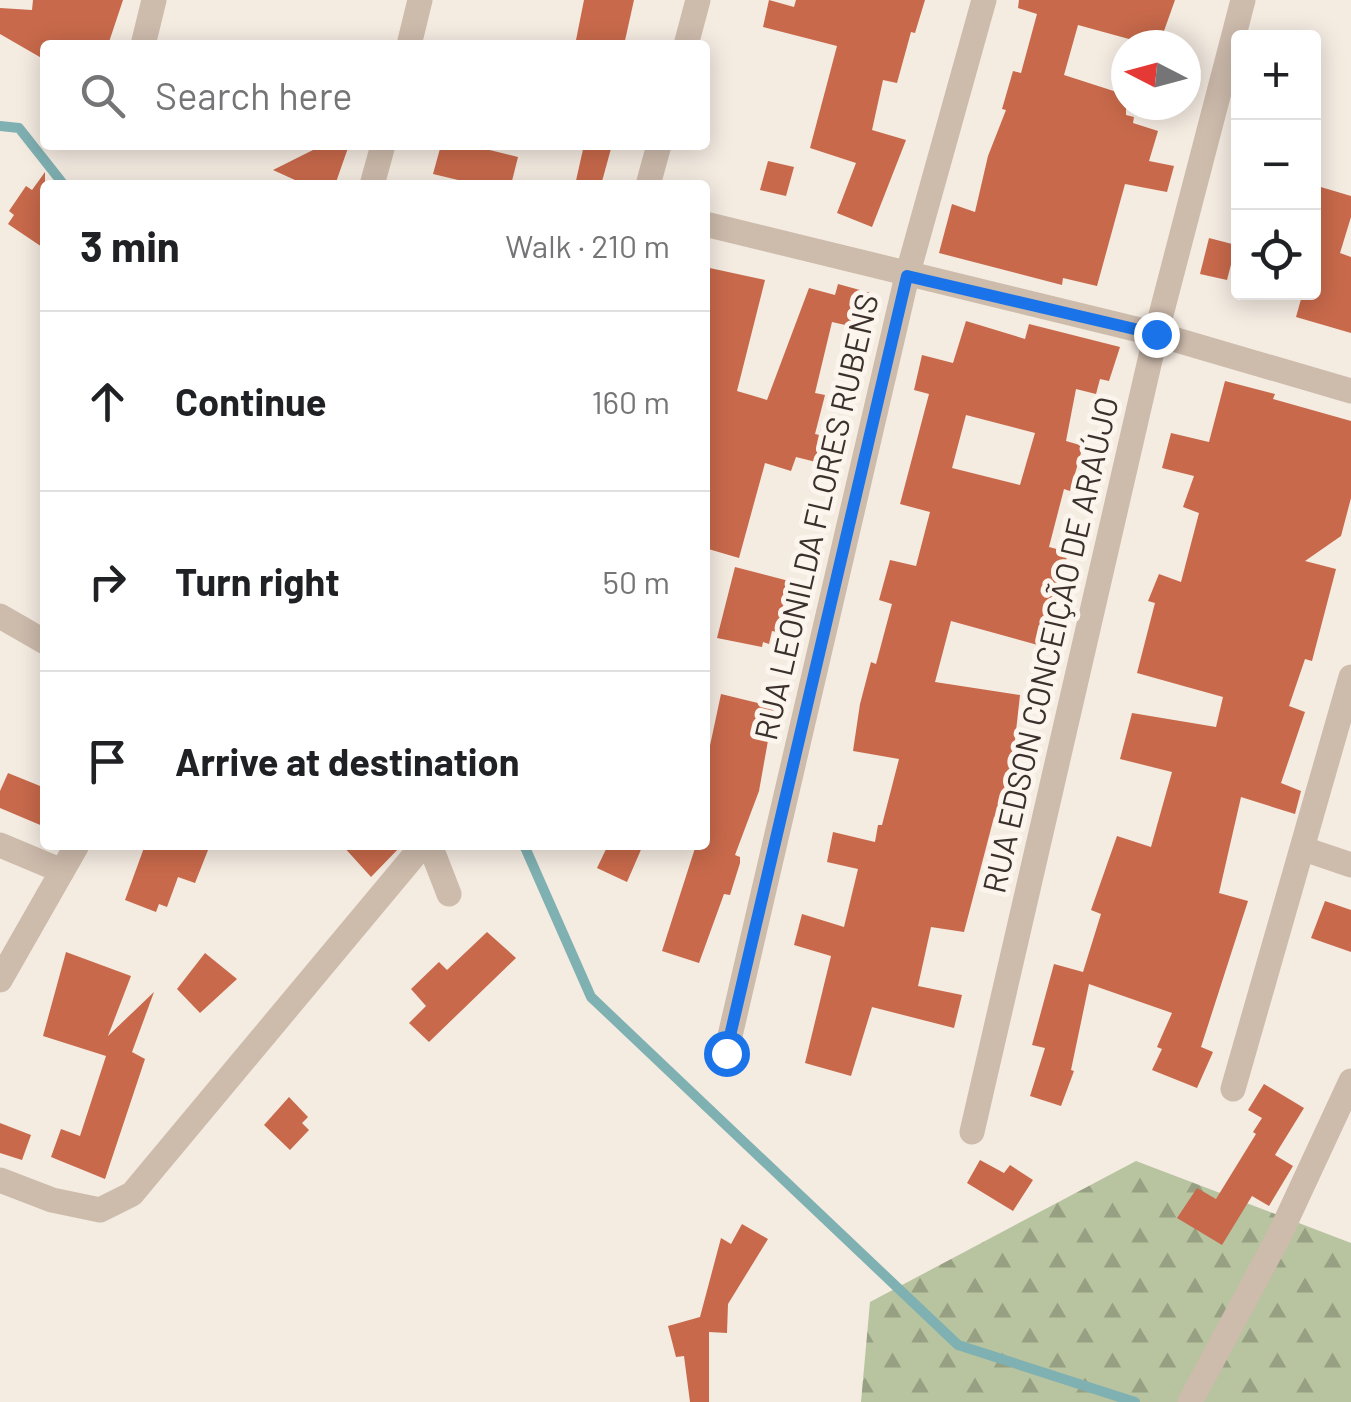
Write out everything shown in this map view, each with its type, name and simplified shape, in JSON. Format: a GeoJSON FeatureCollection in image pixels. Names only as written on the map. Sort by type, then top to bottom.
{"type":"FeatureCollection","features":[{"type":"Feature","properties":{"kind":"street"},"geometry":{"type":"LineString","coordinates":[[143,40],[154,0]]}},
{"type":"Feature","properties":{"kind":"street"},"geometry":{"type":"LineString","coordinates":[[410,40],[420,0]]}},
{"type":"Feature","properties":{"kind":"street"},"geometry":{"type":"LineString","coordinates":[[687,40],[698,0]]}},
{"type":"Feature","properties":{"kind":"street","name":"RUA LEONILDA FLORES RUBENS"},"geometry":{"type":"LineString","coordinates":[[726,1053],[907,276],[984,0]]}},
{"type":"Feature","properties":{"kind":"street","name":"RUA EDSON CONCEIÇÃO DE ARAÚJO"},"geometry":{"type":"LineString","coordinates":[[972,1132],[1156,334],[1243,0]]}},
{"type":"Feature","properties":{"kind":"street"},"geometry":{"type":"LineString","coordinates":[[373,180],[382,150]]}},
{"type":"Feature","properties":{"kind":"street"},"geometry":{"type":"LineString","coordinates":[[649,180],[658,150]]}},
{"type":"Feature","properties":{"kind":"street"},"geometry":{"type":"LineString","coordinates":[[710,225],[1156,334],[1351,391]]}},
{"type":"Feature","properties":{"kind":"street"},"geometry":{"type":"LineString","coordinates":[[0,616],[40,639]]}},
{"type":"Feature","properties":{"kind":"street"},"geometry":{"type":"LineString","coordinates":[[1233,1089],[1351,677]]}},
{"type":"Feature","properties":{"kind":"street"},"geometry":{"type":"LineString","coordinates":[[0,845],[62,871]]}},
{"type":"Feature","properties":{"kind":"street"},"geometry":{"type":"LineString","coordinates":[[1304,849],[1351,865]]}},
{"type":"Feature","properties":{"kind":"street"},"geometry":{"type":"LineString","coordinates":[[0,980],[74,850]]}},
{"type":"Feature","properties":{"kind":"street"},"geometry":{"type":"LineString","coordinates":[[0,1180],[52,1200],[100,1210],[132,1194],[423,850]]}},
{"type":"Feature","properties":{"kind":"street"},"geometry":{"type":"LineString","coordinates":[[429,850],[448,894]]}},
{"type":"Feature","properties":{"kind":"street"},"geometry":{"type":"LineString","coordinates":[[1190,1402],[1280,1236],[1351,1081]]}},
{"type":"Feature","properties":{"kind":"green space"},"geometry":{"type":"Polygon","coordinates":[[[1136,1161],[1351,1243],[1351,1402],[861,1402],[870,1302],[1136,1161]]]}},
{"type":"Feature","properties":{"kind":"building"},"geometry":{"type":"Polygon","coordinates":[[[33,0],[123,0],[110,40],[40,40],[40,57],[0,34],[0,8],[32,10],[33,0]]]}},
{"type":"Feature","properties":{"kind":"building"},"geometry":{"type":"Polygon","coordinates":[[[584,0],[634,0],[625,40],[576,40],[584,0]]]}},
{"type":"Feature","properties":{"kind":"building"},"geometry":{"type":"Polygon","coordinates":[[[769,0],[794,7],[796,0],[925,0],[915,33],[911,32],[897,83],[883,80],[872,130],[906,140],[872,227],[837,213],[856,163],[810,148],[837,46],[763,27],[769,0]]]}},
{"type":"Feature","properties":{"kind":"building"},"geometry":{"type":"Polygon","coordinates":[[[1019,0],[1175,0],[1164,30],[1111,30],[1111,34],[1078,25],[1064,75],[1111,90],[1111,120],[1134,120],[1158,131],[1149,161],[1174,166],[1167,192],[1125,184],[1097,286],[1063,278],[1062,285],[939,253],[952,204],[975,212],[988,156],[1006,110],[1002,109],[1013,71],[1021,73],[1037,14],[1018,8],[1019,0]]]}},
{"type":"Feature","properties":{"kind":"building"},"geometry":{"type":"Polygon","coordinates":[[[313,150],[347,150],[337,180],[295,180],[273,170],[313,150]]]}},
{"type":"Feature","properties":{"kind":"building"},"geometry":{"type":"Polygon","coordinates":[[[440,150],[489,150],[518,157],[512,180],[458,180],[433,174],[440,150]]]}},
{"type":"Feature","properties":{"kind":"building"},"geometry":{"type":"Polygon","coordinates":[[[583,150],[611,150],[602,180],[576,180],[583,150]]]}},
{"type":"Feature","properties":{"kind":"building"},"geometry":{"type":"Polygon","coordinates":[[[768,161],[794,167],[786,196],[760,190],[768,161]]]}},
{"type":"Feature","properties":{"kind":"building"},"geometry":{"type":"Polygon","coordinates":[[[45,172],[45,180],[40,180],[40,246],[8,224],[14,215],[9,211],[26,186],[32,190],[45,172]]]}},
{"type":"Feature","properties":{"kind":"building"},"geometry":{"type":"Polygon","coordinates":[[[1321,187],[1351,196],[1351,217],[1340,253],[1351,257],[1351,333],[1296,317],[1301,300],[1321,300],[1321,187]]]}},
{"type":"Feature","properties":{"kind":"building"},"geometry":{"type":"Polygon","coordinates":[[[1209,238],[1231,244],[1227,280],[1200,274],[1209,238]]]}},
{"type":"Feature","properties":{"kind":"building"},"geometry":{"type":"Polygon","coordinates":[[[710,268],[765,280],[737,391],[767,400],[809,288],[835,295],[838,284],[878,295],[867,330],[832,322],[815,393],[825,395],[815,434],[824,436],[816,462],[796,457],[791,471],[765,463],[739,558],[710,549],[710,268]]]}},
{"type":"Feature","properties":{"kind":"building"},"geometry":{"type":"Polygon","coordinates":[[[966,321],[1025,339],[1029,324],[1120,347],[1109,381],[1100,379],[1096,394],[1076,389],[1066,441],[1083,446],[1070,491],[1064,489],[1049,547],[1068,552],[1045,647],[951,621],[935,682],[1020,695],[1014,749],[1021,750],[1005,820],[994,817],[964,932],[931,927],[918,986],[962,995],[954,1028],[872,1007],[851,1076],[805,1063],[831,956],[794,945],[802,914],[844,927],[858,869],[827,862],[833,832],[875,842],[878,825],[882,825],[899,759],[853,751],[860,704],[871,662],[876,664],[892,604],[879,600],[890,560],[916,566],[930,512],[900,504],[929,394],[914,390],[922,355],[953,363],[966,321]],[[966,415],[952,468],[1020,485],[1035,433],[966,415]]]}},
{"type":"Feature","properties":{"kind":"building"},"geometry":{"type":"Polygon","coordinates":[[[1225,381],[1351,421],[1351,498],[1341,536],[1305,561],[1336,569],[1312,661],[1305,659],[1289,706],[1305,712],[1281,783],[1301,791],[1295,814],[1241,797],[1219,893],[1248,901],[1201,1047],[1213,1052],[1197,1088],[1152,1070],[1172,1013],[1089,984],[1071,1070],[1074,1071],[1061,1106],[1030,1096],[1045,1048],[1032,1045],[1054,964],[1083,972],[1101,914],[1091,910],[1117,836],[1151,847],[1172,772],[1120,759],[1132,713],[1216,727],[1223,697],[1137,673],[1155,603],[1148,601],[1159,574],[1181,582],[1199,513],[1183,507],[1194,476],[1162,468],[1171,433],[1209,442],[1225,381]]]}},
{"type":"Feature","properties":{"kind":"building"},"geometry":{"type":"Polygon","coordinates":[[[735,567],[789,581],[777,632],[772,631],[769,644],[763,642],[762,647],[717,638],[735,567]]]}},
{"type":"Feature","properties":{"kind":"building"},"geometry":{"type":"Polygon","coordinates":[[[721,694],[774,707],[759,791],[735,855],[740,857],[740,863],[730,895],[724,894],[699,963],[662,951],[694,850],[710,850],[710,746],[721,694]]]}},
{"type":"Feature","properties":{"kind":"building"},"geometry":{"type":"Polygon","coordinates":[[[8,773],[40,786],[40,825],[0,808],[0,791],[8,773]]]}},
{"type":"Feature","properties":{"kind":"building"},"geometry":{"type":"Polygon","coordinates":[[[143,850],[208,850],[195,883],[178,877],[167,907],[159,904],[156,912],[125,900],[143,850]]]}},
{"type":"Feature","properties":{"kind":"building"},"geometry":{"type":"Polygon","coordinates":[[[347,850],[397,850],[371,877],[347,850]]]}},
{"type":"Feature","properties":{"kind":"building"},"geometry":{"type":"Polygon","coordinates":[[[606,850],[641,850],[627,882],[597,868],[606,850]]]}},
{"type":"Feature","properties":{"kind":"building"},"geometry":{"type":"Polygon","coordinates":[[[1325,901],[1351,910],[1351,952],[1311,938],[1325,901]]]}},
{"type":"Feature","properties":{"kind":"building"},"geometry":{"type":"Polygon","coordinates":[[[487,932],[516,958],[429,1042],[409,1023],[426,1006],[411,989],[439,962],[447,970],[487,932]]]}},
{"type":"Feature","properties":{"kind":"building"},"geometry":{"type":"Polygon","coordinates":[[[66,952],[131,976],[108,1036],[154,992],[132,1052],[145,1059],[105,1179],[51,1157],[61,1129],[80,1136],[106,1056],[43,1036],[66,952]]]}},
{"type":"Feature","properties":{"kind":"building"},"geometry":{"type":"Polygon","coordinates":[[[205,953],[237,979],[200,1013],[177,989],[205,953]]]}},
{"type":"Feature","properties":{"kind":"building"},"geometry":{"type":"Polygon","coordinates":[[[1264,1084],[1304,1108],[1275,1155],[1293,1166],[1269,1206],[1252,1196],[1222,1245],[1177,1218],[1197,1188],[1216,1199],[1256,1134],[1253,1132],[1262,1118],[1248,1110],[1264,1084]]]}},
{"type":"Feature","properties":{"kind":"building"},"geometry":{"type":"Polygon","coordinates":[[[289,1097],[308,1117],[302,1123],[309,1130],[290,1150],[264,1125],[289,1097]]]}},
{"type":"Feature","properties":{"kind":"building"},"geometry":{"type":"Polygon","coordinates":[[[0,1123],[31,1135],[22,1160],[0,1153],[0,1123]]]}},
{"type":"Feature","properties":{"kind":"building"},"geometry":{"type":"Polygon","coordinates":[[[980,1160],[1004,1173],[1010,1165],[1033,1180],[1013,1211],[967,1183],[980,1160]]]}},
{"type":"Feature","properties":{"kind":"building"},"geometry":{"type":"Polygon","coordinates":[[[742,1224],[768,1239],[728,1304],[727,1333],[709,1332],[709,1402],[690,1402],[684,1356],[676,1357],[668,1326],[700,1317],[721,1238],[731,1244],[742,1224]]]}},
{"type":"Feature","properties":{"kind":"waterway"},"geometry":{"type":"LineString","coordinates":[[0,126],[19,128],[60,180]]}},
{"type":"Feature","properties":{"kind":"waterway"},"geometry":{"type":"LineString","coordinates":[[526,850],[591,997],[958,1345],[1135,1402]]}},
{"type":"Feature","properties":{"kind":"route"},"geometry":{"type":"LineString","coordinates":[[726,1053],[907,276],[1156,334]]}}]}
